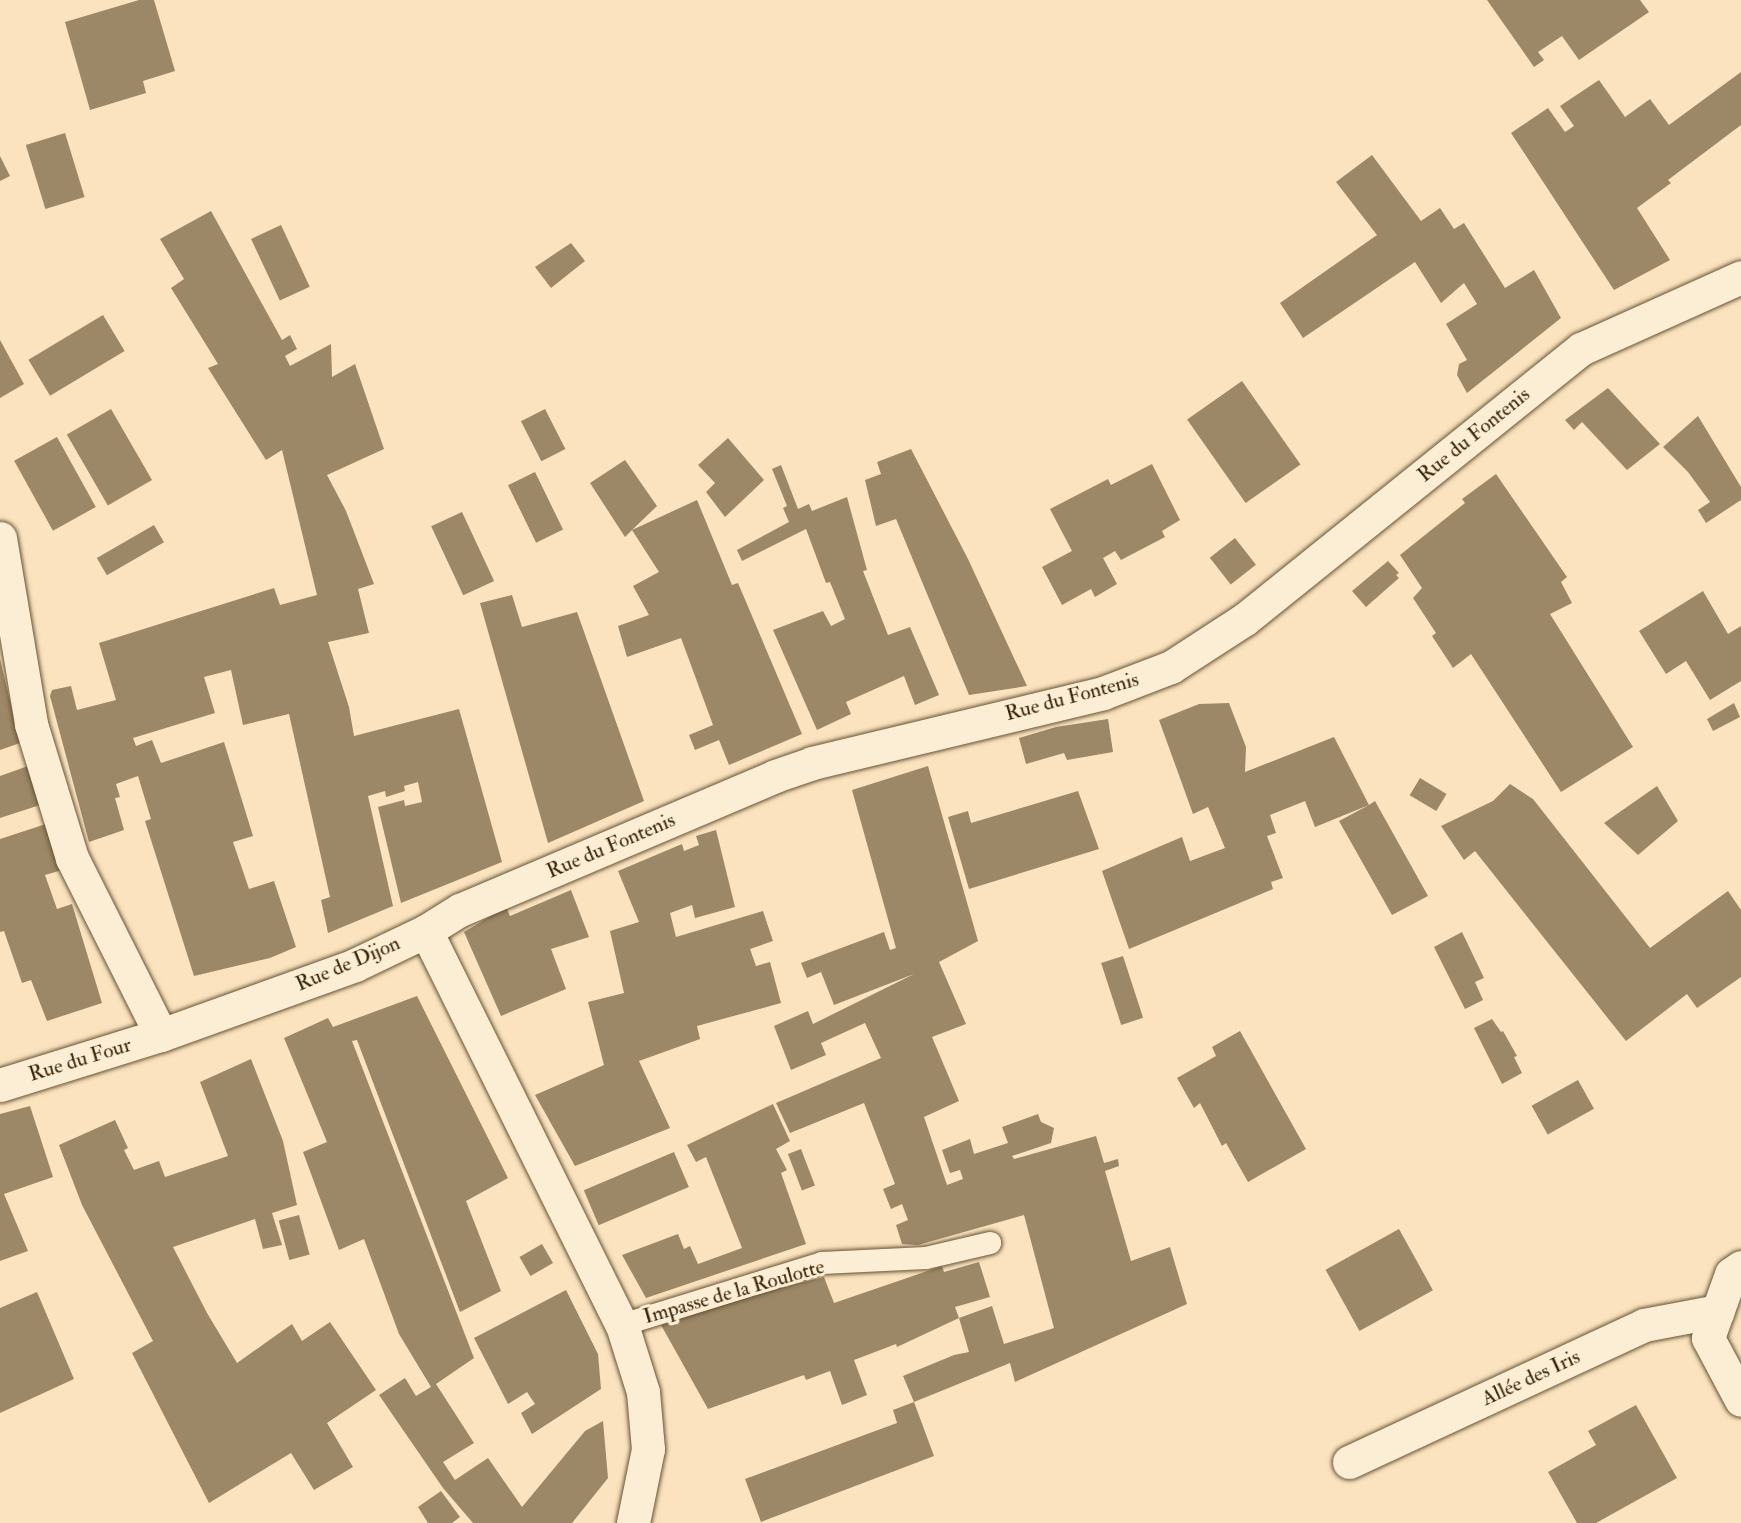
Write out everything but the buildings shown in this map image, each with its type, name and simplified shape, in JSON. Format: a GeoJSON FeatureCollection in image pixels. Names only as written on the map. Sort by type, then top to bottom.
{"type":"FeatureCollection","features":[{"type":"Feature","properties":{"kind":"street","name":"Rue du Fontenis"},"geometry":{"type":"LineString","coordinates":[[426,931],[460,910],[794,770],[1103,693],[1171,667],[1245,619],[1581,349],[1741,277]]}},
{"type":"Feature","properties":{"kind":"street"},"geometry":{"type":"LineString","coordinates":[[0,538],[31,724],[72,858],[161,1035]]}},
{"type":"Feature","properties":{"kind":"street","name":"Rue de Dijon"},"geometry":{"type":"LineString","coordinates":[[161,1035],[355,965],[426,931],[622,1325],[643,1392],[648,1449],[633,1523]]}},
{"type":"Feature","properties":{"kind":"street","name":"Rue du Four"},"geometry":{"type":"LineString","coordinates":[[0,1085],[161,1035]]}},
{"type":"Feature","properties":{"kind":"street"},"geometry":{"type":"LineString","coordinates":[[1741,1267],[1731,1274],[1708,1338],[1741,1400]]}},
{"type":"Feature","properties":{"kind":"street","name":"Allée des Iris"},"geometry":{"type":"LineString","coordinates":[[1349,1462],[1644,1325],[1718,1311]]}},
{"type":"Feature","properties":{"kind":"lane","name":"Impasse de la Roulotte"},"geometry":{"type":"LineString","coordinates":[[622,1325],[822,1263],[926,1258],[990,1243]]}}]}
